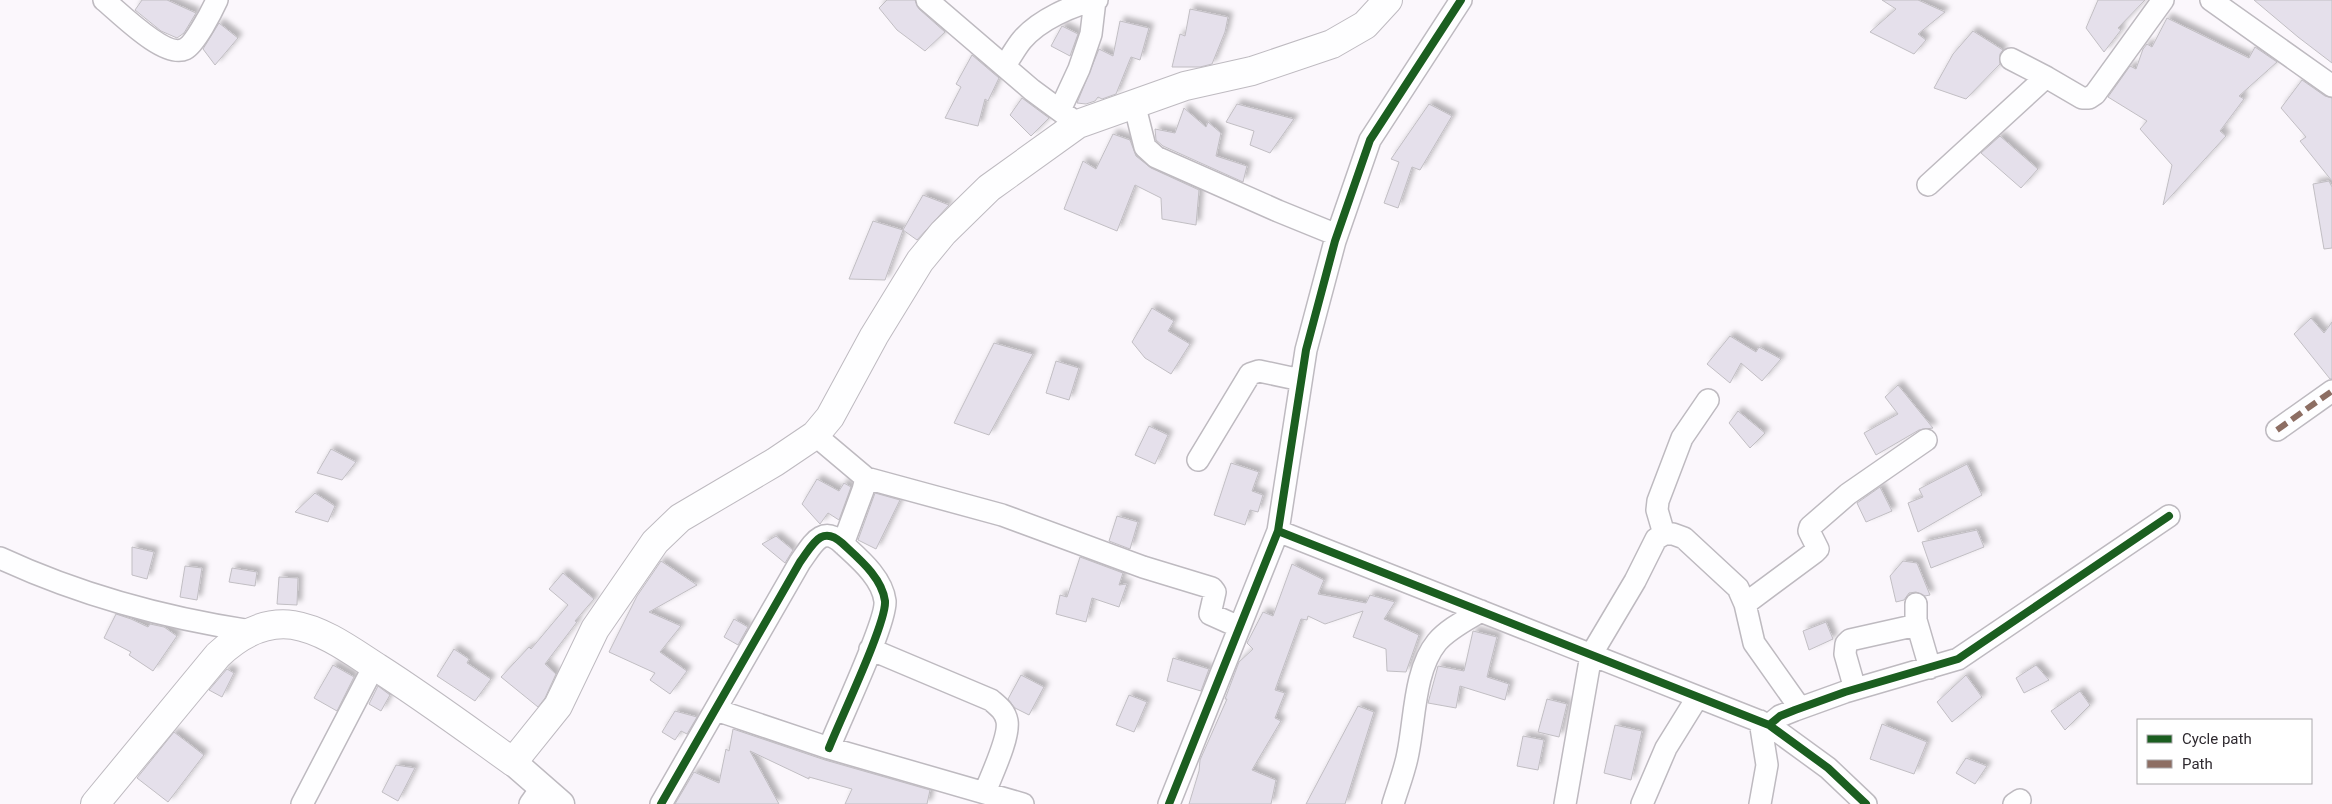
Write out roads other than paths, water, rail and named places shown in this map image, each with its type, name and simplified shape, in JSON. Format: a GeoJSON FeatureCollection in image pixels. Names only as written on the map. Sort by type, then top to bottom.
{"type":"FeatureCollection","features":[{"type":"Feature","properties":{"kind":"highway"},"geometry":{"type":"LineString","coordinates":[[94,804],[218,655],[234,640],[252,631],[272,626],[293,625],[310,630],[352,650],[449,715],[513,762],[558,706],[607,608],[655,542],[680,518],[775,462],[814,435],[830,417],[874,336],[920,261],[943,233],[989,188],[1069,117],[1134,103],[1185,86],[1252,71],[1332,44],[1365,25],[1388,0]]}},
{"type":"Feature","properties":{"kind":"main road"},"geometry":{"type":"LineString","coordinates":[[513,762],[544,798]]}},
{"type":"Feature","properties":{"kind":"street"},"geometry":{"type":"LineString","coordinates":[[104,0],[158,44],[174,50],[182,50],[191,44],[217,0]]}},
{"type":"Feature","properties":{"kind":"street"},"geometry":{"type":"LineString","coordinates":[[927,0],[1032,90],[1069,117],[1079,69],[1091,34],[1095,0],[1053,17],[1033,30],[1023,39],[1005,66]]}},
{"type":"Feature","properties":{"kind":"street"},"geometry":{"type":"LineString","coordinates":[[1169,804],[1278,531],[1306,350],[1337,235],[1370,140],[1461,0]]}},
{"type":"Feature","properties":{"kind":"street"},"geometry":{"type":"LineString","coordinates":[[2011,59],[2082,98],[2092,97],[2163,0]]}},
{"type":"Feature","properties":{"kind":"street"},"geometry":{"type":"LineString","coordinates":[[2211,0],[2330,82]]}},
{"type":"Feature","properties":{"kind":"street"},"geometry":{"type":"LineString","coordinates":[[1928,185],[2046,77]]}},
{"type":"Feature","properties":{"kind":"street"},"geometry":{"type":"LineString","coordinates":[[1134,103],[1145,147],[1156,157],[1337,235]]}},
{"type":"Feature","properties":{"kind":"street"},"geometry":{"type":"LineString","coordinates":[[1198,460],[1250,374],[1259,371],[1302,380]]}},
{"type":"Feature","properties":{"kind":"street"},"geometry":{"type":"LineString","coordinates":[[2277,430],[2332,391]]}},
{"type":"Feature","properties":{"kind":"street"},"geometry":{"type":"LineString","coordinates":[[1664,534],[1657,510],[1658,501],[1682,438],[1708,400]]}},
{"type":"Feature","properties":{"kind":"street"},"geometry":{"type":"LineString","coordinates":[[814,435],[866,478],[1002,515],[1143,566],[1212,588],[1215,592],[1210,614],[1239,627]]}},
{"type":"Feature","properties":{"kind":"street"},"geometry":{"type":"LineString","coordinates":[[1745,604],[1818,549],[1809,531],[1810,527],[1848,494],[1926,440]]}},
{"type":"Feature","properties":{"kind":"street"},"geometry":{"type":"LineString","coordinates":[[843,544],[866,478]]}},
{"type":"Feature","properties":{"kind":"street"},"geometry":{"type":"LineString","coordinates":[[1278,531],[1697,698],[1781,716],[1856,689],[1958,659],[2168,516]]}},
{"type":"Feature","properties":{"kind":"street"},"geometry":{"type":"LineString","coordinates":[[1565,804],[1591,655],[1635,581],[1656,539],[1664,534],[1673,534],[1684,538],[1738,588],[1745,604],[1754,643],[1763,659],[1781,716],[1828,768],[1864,803]]}},
{"type":"Feature","properties":{"kind":"street"},"geometry":{"type":"LineString","coordinates":[[661,804],[804,556],[819,537],[827,535],[836,538],[867,568],[881,587],[885,601],[884,612],[870,649],[829,748]]}},
{"type":"Feature","properties":{"kind":"street"},"geometry":{"type":"LineString","coordinates":[[0,558],[40,576],[129,605],[194,622],[252,631]]}},
{"type":"Feature","properties":{"kind":"street"},"geometry":{"type":"LineString","coordinates":[[1916,604],[1915,615],[1917,625],[1930,668]]}},
{"type":"Feature","properties":{"kind":"street"},"geometry":{"type":"LineString","coordinates":[[1393,804],[1408,754],[1416,694],[1428,658],[1437,642],[1451,630],[1481,611]]}},
{"type":"Feature","properties":{"kind":"street"},"geometry":{"type":"LineString","coordinates":[[1856,689],[1845,654],[1846,644],[1850,640],[1917,625]]}},
{"type":"Feature","properties":{"kind":"street"},"geometry":{"type":"LineString","coordinates":[[870,649],[991,700],[1001,708],[1008,724],[985,792]]}},
{"type":"Feature","properties":{"kind":"street"},"geometry":{"type":"LineString","coordinates":[[302,804],[374,666]]}},
{"type":"Feature","properties":{"kind":"street"},"geometry":{"type":"LineString","coordinates":[[1642,804],[1666,748],[1697,698]]}},
{"type":"Feature","properties":{"kind":"street"},"geometry":{"type":"LineString","coordinates":[[716,710],[829,748],[1023,804]]}},
{"type":"Feature","properties":{"kind":"street"},"geometry":{"type":"LineString","coordinates":[[1760,804],[1767,765],[1781,716]]}}]}
